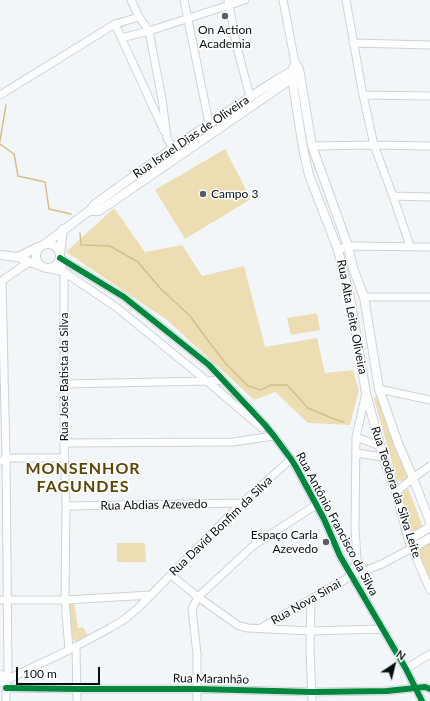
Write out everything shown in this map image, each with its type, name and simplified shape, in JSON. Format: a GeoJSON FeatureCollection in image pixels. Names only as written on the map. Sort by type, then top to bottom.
{"type":"FeatureCollection","features":[{"type":"Feature","properties":{"kind":"main road","name":"Rua Israel Dias de Oliveira"},"geometry":{"type":"LineString","coordinates":[[18,257],[42,245],[89,211],[95,204],[210,123],[250,97],[295,71]]}},
{"type":"Feature","properties":{"kind":"main road","name":"Rua Israel Dias de Oliveira"},"geometry":{"type":"LineString","coordinates":[[89,211],[99,211],[295,71]]}},
{"type":"Feature","properties":{"kind":"main road","name":"Rua Alta Leite Oliveira"},"geometry":{"type":"LineString","coordinates":[[295,71],[312,146],[348,246],[353,268],[364,297],[379,389]]}},
{"type":"Feature","properties":{"kind":"main road","name":"Rua Alta Leite Oliveira"},"geometry":{"type":"LineString","coordinates":[[295,71],[303,148],[309,175],[338,250],[350,298],[366,392]]}},
{"type":"Feature","properties":{"kind":"main road"},"geometry":{"type":"LineString","coordinates":[[173,148],[178,156]]}},
{"type":"Feature","properties":{"kind":"main road"},"geometry":{"type":"LineString","coordinates":[[59,258],[58,250],[53,244],[42,245],[36,250],[35,258],[42,266],[53,267],[59,258],[64,229]]}},
{"type":"Feature","properties":{"kind":"main road","name":"Rua Antônio Francisco da Silva"},"geometry":{"type":"LineString","coordinates":[[0,255],[18,257],[42,266]]}},
{"type":"Feature","properties":{"kind":"main road"},"geometry":{"type":"LineString","coordinates":[[350,298],[364,297]]}},
{"type":"Feature","properties":{"kind":"main road","name":"Rua Teodora da Silva Leite"},"geometry":{"type":"LineString","coordinates":[[379,389],[398,442],[430,522]]}},
{"type":"Feature","properties":{"kind":"main road","name":"Rua Teodora da Silva Leite"},"geometry":{"type":"LineString","coordinates":[[366,392],[383,457],[396,492],[410,544]]}},
{"type":"Feature","properties":{"kind":"main road"},"geometry":{"type":"LineString","coordinates":[[410,544],[430,527]]}},
{"type":"Feature","properties":{"kind":"main road"},"geometry":{"type":"LineString","coordinates":[[410,544],[430,538]]}},
{"type":"Feature","properties":{"kind":"street"},"geometry":{"type":"LineString","coordinates":[[131,0],[139,17],[149,32],[168,138]]}},
{"type":"Feature","properties":{"kind":"street"},"geometry":{"type":"LineString","coordinates":[[184,0],[210,123]]}},
{"type":"Feature","properties":{"kind":"street"},"geometry":{"type":"LineString","coordinates":[[121,38],[149,32],[228,3],[245,0]]}},
{"type":"Feature","properties":{"kind":"street","name":"Rua Alta Leite Oliveira"},"geometry":{"type":"LineString","coordinates":[[283,0],[295,71]]}},
{"type":"Feature","properties":{"kind":"street"},"geometry":{"type":"LineString","coordinates":[[346,0],[363,95],[374,145],[410,246]]}},
{"type":"Feature","properties":{"kind":"street"},"geometry":{"type":"LineString","coordinates":[[228,3],[237,47],[250,97]]}},
{"type":"Feature","properties":{"kind":"street"},"geometry":{"type":"LineString","coordinates":[[0,95],[115,24],[139,17]]}},
{"type":"Feature","properties":{"kind":"street"},"geometry":{"type":"LineString","coordinates":[[115,24],[173,148]]}},
{"type":"Feature","properties":{"kind":"street"},"geometry":{"type":"LineString","coordinates":[[353,43],[430,45]]}},
{"type":"Feature","properties":{"kind":"street"},"geometry":{"type":"LineString","coordinates":[[363,95],[430,96]]}},
{"type":"Feature","properties":{"kind":"street"},"geometry":{"type":"LineString","coordinates":[[312,146],[430,146]]}},
{"type":"Feature","properties":{"kind":"street"},"geometry":{"type":"LineString","coordinates":[[393,196],[430,197]]}},
{"type":"Feature","properties":{"kind":"street"},"geometry":{"type":"LineString","coordinates":[[338,250],[348,246],[430,247]]}},
{"type":"Feature","properties":{"kind":"street"},"geometry":{"type":"LineString","coordinates":[[59,258],[64,272]]}},
{"type":"Feature","properties":{"kind":"street","name":"Rua Antônio Francisco da Silva"},"geometry":{"type":"LineString","coordinates":[[59,258],[124,298],[184,345],[208,365],[274,436],[291,459],[324,519],[340,556],[406,669],[422,701]]}},
{"type":"Feature","properties":{"kind":"street"},"geometry":{"type":"LineString","coordinates":[[4,684],[8,670],[4,600],[1,282],[29,262]]}},
{"type":"Feature","properties":{"kind":"street","name":"Rua Antônio Francisco da Silva"},"geometry":{"type":"LineString","coordinates":[[42,266],[64,272],[116,308],[207,381],[268,433],[274,436]]}},
{"type":"Feature","properties":{"kind":"street","name":"Rua José Batista da Silva"},"geometry":{"type":"LineString","coordinates":[[64,272],[64,444],[66,506],[65,600],[73,648],[77,701]]}},
{"type":"Feature","properties":{"kind":"street"},"geometry":{"type":"LineString","coordinates":[[364,297],[430,297]]}},
{"type":"Feature","properties":{"kind":"street"},"geometry":{"type":"LineString","coordinates":[[64,384],[222,380]]}},
{"type":"Feature","properties":{"kind":"street"},"geometry":{"type":"LineString","coordinates":[[379,389],[430,400]]}},
{"type":"Feature","properties":{"kind":"street","name":"Rua Alta Leite Oliveira"},"geometry":{"type":"LineString","coordinates":[[351,576],[357,560],[355,528],[356,437],[366,392]]}},
{"type":"Feature","properties":{"kind":"street"},"geometry":{"type":"LineString","coordinates":[[64,444],[233,442],[274,436]]}},
{"type":"Feature","properties":{"kind":"street"},"geometry":{"type":"LineString","coordinates":[[356,437],[380,446]]}},
{"type":"Feature","properties":{"kind":"street"},"geometry":{"type":"LineString","coordinates":[[356,453],[383,457]]}},
{"type":"Feature","properties":{"kind":"street"},"geometry":{"type":"LineString","coordinates":[[3,460],[65,458]]}},
{"type":"Feature","properties":{"kind":"street","name":"Rua David Bonfim da Silva"},"geometry":{"type":"LineString","coordinates":[[73,648],[125,619],[138,608],[242,503],[291,459]]}},
{"type":"Feature","properties":{"kind":"street"},"geometry":{"type":"LineString","coordinates":[[396,492],[430,466]]}},
{"type":"Feature","properties":{"kind":"street","name":"Rua Abdias Azevedo"},"geometry":{"type":"LineString","coordinates":[[66,506],[242,503]]}},
{"type":"Feature","properties":{"kind":"street"},"geometry":{"type":"LineString","coordinates":[[197,701],[198,654],[192,609],[198,597],[254,545],[316,505]]}},
{"type":"Feature","properties":{"kind":"street","name":"Rua Nova Sinai"},"geometry":{"type":"LineString","coordinates":[[261,628],[351,576],[382,564],[410,544]]}},
{"type":"Feature","properties":{"kind":"street","name":"Rua Teodora da Silva Leite"},"geometry":{"type":"LineString","coordinates":[[410,544],[430,590]]}},
{"type":"Feature","properties":{"kind":"street"},"geometry":{"type":"LineString","coordinates":[[171,575],[198,597],[239,626],[248,628],[310,631],[383,629]]}},
{"type":"Feature","properties":{"kind":"street"},"geometry":{"type":"LineString","coordinates":[[4,600],[65,600],[151,595]]}},
{"type":"Feature","properties":{"kind":"street"},"geometry":{"type":"LineString","coordinates":[[311,600],[310,631],[312,701]]}},
{"type":"Feature","properties":{"kind":"street"},"geometry":{"type":"LineString","coordinates":[[4,684],[73,648]]}},
{"type":"Feature","properties":{"kind":"street"},"geometry":{"type":"LineString","coordinates":[[406,669],[430,654]]}},
{"type":"Feature","properties":{"kind":"street"},"geometry":{"type":"LineString","coordinates":[[0,674],[4,684],[6,701]]}},
{"type":"Feature","properties":{"kind":"street","name":"Rua Maranhão"},"geometry":{"type":"LineString","coordinates":[[4,684],[77,689],[198,689],[312,692],[387,691],[425,687],[430,689]]}},
{"type":"Feature","properties":{"kind":"shaded area","name":"Campo 3"},"geometry":{"type":"Polygon","coordinates":[[[225,149],[251,199],[185,239],[155,190],[225,149]]]}},
{"type":"Feature","properties":{"kind":"shaded area"},"geometry":{"type":"Polygon","coordinates":[[[114,208],[145,252],[182,245],[202,276],[244,266],[265,347],[317,338],[325,373],[353,370],[359,390],[350,425],[308,423],[275,392],[254,400],[167,320],[66,252],[114,208]]]}},
{"type":"Feature","properties":{"kind":"shaded area"},"geometry":{"type":"Polygon","coordinates":[[[317,313],[320,330],[291,335],[287,318],[317,313]]]}},
{"type":"Feature","properties":{"kind":"shaded area"},"geometry":{"type":"Polygon","coordinates":[[[377,394],[408,477],[402,482],[397,480],[374,399],[377,394]]]}},
{"type":"Feature","properties":{"kind":"shaded area"},"geometry":{"type":"Polygon","coordinates":[[[408,488],[424,530],[409,539],[398,495],[408,488]]]}},
{"type":"Feature","properties":{"kind":"shaded area"},"geometry":{"type":"Polygon","coordinates":[[[430,542],[430,579],[417,551],[430,542]]]}},
{"type":"Feature","properties":{"kind":"shaded area"},"geometry":{"type":"Polygon","coordinates":[[[117,543],[145,543],[146,562],[117,562],[117,543]]]}},
{"type":"Feature","properties":{"kind":"shaded area"},"geometry":{"type":"Polygon","coordinates":[[[69,601],[74,601],[78,628],[83,627],[88,636],[78,642],[70,639],[69,635],[69,601]]]}},
{"type":"Feature","properties":{"kind":"waterway"},"geometry":{"type":"LineString","coordinates":[[0,141],[6,105]]}},
{"type":"Feature","properties":{"kind":"waterway"},"geometry":{"type":"LineString","coordinates":[[0,144],[14,154],[18,176],[45,182],[49,209],[71,214]]}},
{"type":"Feature","properties":{"kind":"waterway"},"geometry":{"type":"LineString","coordinates":[[80,233],[81,245],[110,246],[138,262],[160,288],[190,316],[227,365],[248,386],[261,390],[271,385],[287,385],[308,408],[344,422]]}},
{"type":"Feature","properties":{"kind":"cycle path"},"geometry":{"type":"LineString","coordinates":[[60,258],[124,297],[209,365],[274,436],[296,467],[324,519],[340,556],[406,669],[422,701]]}},
{"type":"Feature","properties":{"kind":"cycle path"},"geometry":{"type":"LineString","coordinates":[[6,688],[198,689],[312,692],[387,691],[425,687],[430,689]]}},
{"type":"Feature","properties":{"kind":"place","name":"On Action Academia"},"geometry":{"type":"Point","coordinates":[225,16]}},
{"type":"Feature","properties":{"kind":"place","name":"Campo 3"},"geometry":{"type":"Point","coordinates":[203,194]}},
{"type":"Feature","properties":{"kind":"place","name":"Espaço Carla Azevedo"},"geometry":{"type":"Point","coordinates":[326,542]}},
{"type":"Feature","properties":{"kind":"district","name":"MONSENHOR FAGUNDES"},"geometry":{"type":"Point","coordinates":[83,478]}}]}
